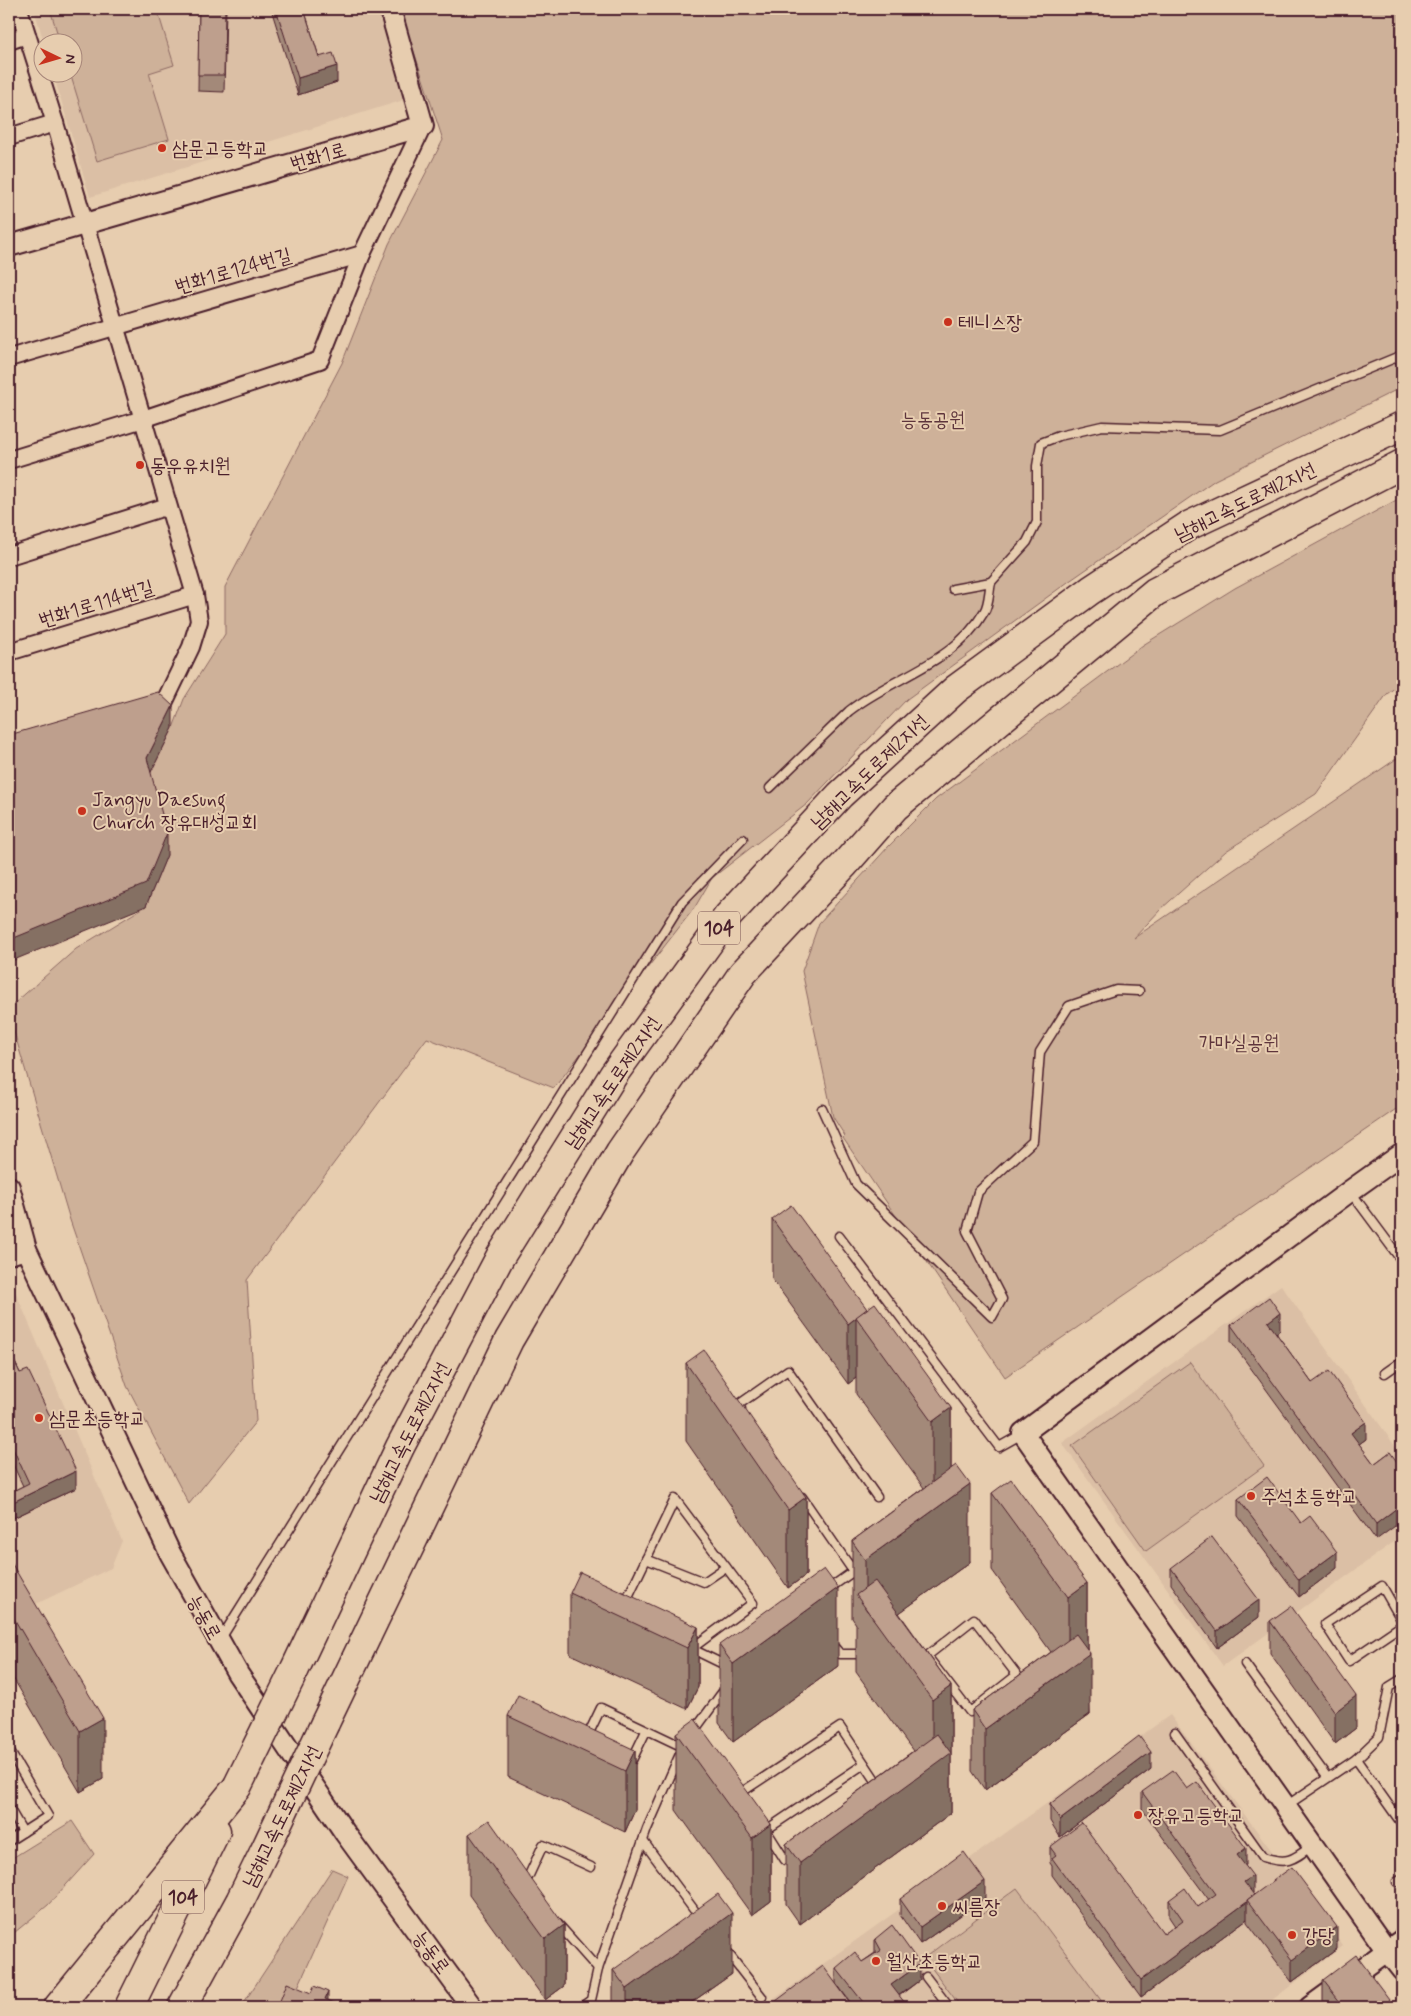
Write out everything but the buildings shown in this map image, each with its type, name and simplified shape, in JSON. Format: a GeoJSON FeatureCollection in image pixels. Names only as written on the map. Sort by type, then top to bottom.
{"type":"FeatureCollection","features":[{"type":"Feature","properties":{"kind":"highway","name":"남해고속도로제2지선"},"geometry":{"type":"LineString","coordinates":[[129,2007],[294,1671],[400,1447],[500,1257],[614,1074],[728,916],[840,795],[956,689],[1091,590],[1188,526],[1402,426]]}},
{"type":"Feature","properties":{"kind":"highway","name":"남해고속도로제2지선"},"geometry":{"type":"LineString","coordinates":[[182,2007],[240,1901],[509,1340],[620,1152],[743,973],[844,865],[895,807],[1155,592],[1402,464]]}},
{"type":"Feature","properties":{"kind":"highway"},"geometry":{"type":"LineString","coordinates":[[58,2007],[237,1787]]}},
{"type":"Feature","properties":{"kind":"highway"},"geometry":{"type":"LineString","coordinates":[[193,2007],[240,1901]]}},
{"type":"Feature","properties":{"kind":"street"},"geometry":{"type":"LineString","coordinates":[[19,9],[55,123],[195,595],[199,620],[191,647],[164,703],[136,711]]}},
{"type":"Feature","properties":{"kind":"street"},"geometry":{"type":"LineString","coordinates":[[9,460],[143,419],[320,360],[362,254],[423,126],[390,9]]}},
{"type":"Feature","properties":{"kind":"street"},"geometry":{"type":"LineString","coordinates":[[9,41],[27,36]]}},
{"type":"Feature","properties":{"kind":"street"},"geometry":{"type":"LineString","coordinates":[[9,136],[55,123]]}},
{"type":"Feature","properties":{"kind":"street","name":"번화1로"},"geometry":{"type":"LineString","coordinates":[[9,246],[423,126]]}},
{"type":"Feature","properties":{"kind":"street","name":"번화1로124번길"},"geometry":{"type":"LineString","coordinates":[[115,326],[362,254]]}},
{"type":"Feature","properties":{"kind":"street"},"geometry":{"type":"LineString","coordinates":[[9,358],[115,326]]}},
{"type":"Feature","properties":{"kind":"street"},"geometry":{"type":"LineString","coordinates":[[9,556],[168,506]]}},
{"type":"Feature","properties":{"kind":"street","name":"번화1로114번길"},"geometry":{"type":"LineString","coordinates":[[9,652],[195,595]]}},
{"type":"Feature","properties":{"kind":"street"},"geometry":{"type":"LineString","coordinates":[[1402,1154],[1023,1433],[1314,1845],[1394,1945],[1402,1970]]}},
{"type":"Feature","properties":{"kind":"street","name":"능동로"},"geometry":{"type":"LineString","coordinates":[[9,1187],[17,1251],[170,1553],[219,1641],[238,1674],[345,1833],[472,2007]]}},
{"type":"Feature","properties":{"kind":"street"},"geometry":{"type":"LineString","coordinates":[[1310,2007],[1394,1945]]}},
{"type":"Feature","properties":{"kind":"lane"},"geometry":{"type":"LineString","coordinates":[[770,788],[849,711],[862,701],[927,666],[963,640],[985,611],[991,582],[1027,542],[1037,522],[1037,466],[1041,443],[1060,436],[1102,426],[1220,430],[1402,355]]}},
{"type":"Feature","properties":{"kind":"lane"},"geometry":{"type":"LineString","coordinates":[[953,589],[991,582]]}},
{"type":"Feature","properties":{"kind":"lane"},"geometry":{"type":"LineString","coordinates":[[219,1641],[682,902],[742,839]]}},
{"type":"Feature","properties":{"kind":"lane"},"geometry":{"type":"LineString","coordinates":[[822,1109],[856,1184],[992,1317],[1002,1298],[967,1231],[978,1192],[1033,1141],[1040,1052],[1070,1006],[1116,990],[1139,991]]}},
{"type":"Feature","properties":{"kind":"lane"},"geometry":{"type":"LineString","coordinates":[[1350,1191],[1402,1261]]}},
{"type":"Feature","properties":{"kind":"lane"},"geometry":{"type":"LineString","coordinates":[[839,1236],[999,1446],[1023,1433]]}},
{"type":"Feature","properties":{"kind":"lane"},"geometry":{"type":"LineString","coordinates":[[1385,1373],[1402,1361]]}},
{"type":"Feature","properties":{"kind":"lane"},"geometry":{"type":"LineString","coordinates":[[744,1412],[738,1404],[788,1370],[878,1497]]}},
{"type":"Feature","properties":{"kind":"lane"},"geometry":{"type":"LineString","coordinates":[[798,1492],[853,1571]]}},
{"type":"Feature","properties":{"kind":"lane"},"geometry":{"type":"LineString","coordinates":[[620,1613],[676,1499],[752,1603],[691,1649]]}},
{"type":"Feature","properties":{"kind":"lane"},"geometry":{"type":"LineString","coordinates":[[646,1559],[704,1582],[726,1567]]}},
{"type":"Feature","properties":{"kind":"lane"},"geometry":{"type":"LineString","coordinates":[[817,1598],[862,1566]]}},
{"type":"Feature","properties":{"kind":"lane"},"geometry":{"type":"LineString","coordinates":[[1402,1621],[1382,1586],[1325,1624],[1349,1661],[1402,1625]]}},
{"type":"Feature","properties":{"kind":"lane"},"geometry":{"type":"LineString","coordinates":[[917,1656],[927,1656],[974,1619],[1017,1675],[970,1712],[927,1656]]}},
{"type":"Feature","properties":{"kind":"lane"},"geometry":{"type":"LineString","coordinates":[[828,1639],[840,1654],[869,1654]]}},
{"type":"Feature","properties":{"kind":"lane"},"geometry":{"type":"LineString","coordinates":[[682,1644],[738,1671]]}},
{"type":"Feature","properties":{"kind":"lane"},"geometry":{"type":"LineString","coordinates":[[1245,1664],[1327,1777]]}},
{"type":"Feature","properties":{"kind":"lane"},"geometry":{"type":"LineString","coordinates":[[1286,1806],[1356,1759],[1379,1737],[1389,1687],[1402,1679]]}},
{"type":"Feature","properties":{"kind":"lane"},"geometry":{"type":"LineString","coordinates":[[581,2007],[591,2000],[598,1969],[643,1841],[674,1766],[683,1747],[727,1686]]}},
{"type":"Feature","properties":{"kind":"lane"},"geometry":{"type":"LineString","coordinates":[[583,1745],[601,1708],[683,1747]]}},
{"type":"Feature","properties":{"kind":"lane"},"geometry":{"type":"LineString","coordinates":[[739,1794],[840,1727],[884,1794]]}},
{"type":"Feature","properties":{"kind":"lane"},"geometry":{"type":"LineString","coordinates":[[621,1763],[629,1766],[646,1730]]}},
{"type":"Feature","properties":{"kind":"lane"},"geometry":{"type":"LineString","coordinates":[[1175,1733],[1263,1858],[1279,1862],[1294,1859],[1314,1845]]}},
{"type":"Feature","properties":{"kind":"lane"},"geometry":{"type":"LineString","coordinates":[[9,1750],[48,1816],[9,1841]]}},
{"type":"Feature","properties":{"kind":"lane"},"geometry":{"type":"LineString","coordinates":[[1356,1759],[1402,1824]]}},
{"type":"Feature","properties":{"kind":"lane"},"geometry":{"type":"LineString","coordinates":[[766,1830],[864,1764]]}},
{"type":"Feature","properties":{"kind":"lane"},"geometry":{"type":"LineString","coordinates":[[674,1766],[683,1770]]}},
{"type":"Feature","properties":{"kind":"lane"},"geometry":{"type":"LineString","coordinates":[[731,1791],[739,1794],[745,1801]]}},
{"type":"Feature","properties":{"kind":"lane"},"geometry":{"type":"LineString","coordinates":[[9,1808],[23,1832]]}},
{"type":"Feature","properties":{"kind":"lane"},"geometry":{"type":"LineString","coordinates":[[760,1823],[785,1860],[802,1849]]}},
{"type":"Feature","properties":{"kind":"lane"},"geometry":{"type":"LineString","coordinates":[[643,1841],[708,1928]]}},
{"type":"Feature","properties":{"kind":"lane"},"geometry":{"type":"LineString","coordinates":[[530,1894],[524,1887],[544,1845],[591,1867]]}},
{"type":"Feature","properties":{"kind":"lane"},"geometry":{"type":"LineString","coordinates":[[555,1921],[598,1969]]}},
{"type":"Feature","properties":{"kind":"lane"},"geometry":{"type":"LineString","coordinates":[[694,1927],[702,1921]]}},
{"type":"Feature","properties":{"kind":"lane"},"geometry":{"type":"LineString","coordinates":[[720,1944],[762,1997]]}},
{"type":"Feature","properties":{"kind":"lane"},"geometry":{"type":"LineString","coordinates":[[926,1977],[949,2007]]}},
{"type":"Feature","properties":{"kind":"shaded area","name":"삼문고등학교"},"geometry":{"type":"Polygon","coordinates":[[[34,9],[380,9],[407,99],[90,197],[56,82],[82,82],[82,32],[41,32],[34,9]]]}},
{"type":"Feature","properties":{"kind":"shaded area","name":"주석초등학교"},"geometry":{"type":"Polygon","coordinates":[[[1281,1285],[1402,1456],[1402,1536],[1223,1666],[1062,1443],[1281,1285]]]}},
{"type":"Feature","properties":{"kind":"shaded area","name":"삼문초등학교"},"geometry":{"type":"Polygon","coordinates":[[[16,1293],[122,1541],[111,1568],[9,1617],[9,1295],[16,1293]]]}},
{"type":"Feature","properties":{"kind":"shaded area","name":"장유고등학교"},"geometry":{"type":"Polygon","coordinates":[[[1170,1715],[1343,1946],[1263,2007],[763,2007],[1170,1715]]]}},
{"type":"Feature","properties":{"kind":"green space"},"geometry":{"type":"Polygon","coordinates":[[[50,9],[157,9],[174,65],[149,73],[169,139],[97,161],[73,82],[82,82],[82,32],[57,32],[50,9]]]}},
{"type":"Feature","properties":{"kind":"green space","name":"능동공원"},"geometry":{"type":"Polygon","coordinates":[[[400,9],[1402,9],[1402,387],[1215,480],[1068,582],[907,699],[807,804],[712,878],[695,907],[554,1088],[427,1038],[247,1280],[256,1421],[189,1504],[127,1386],[70,1220],[9,1015],[9,1008],[76,949],[146,906],[167,855],[147,780],[173,728],[184,699],[225,634],[225,587],[342,363],[389,244],[443,140],[400,9]]]}},
{"type":"Feature","properties":{"kind":"green space","name":"가마실공원"},"geometry":{"type":"Polygon","coordinates":[[[1402,497],[1402,682],[1387,694],[1316,794],[1226,851],[1161,909],[1134,938],[1402,755],[1402,1105],[1005,1377],[843,1138],[845,1136],[833,1117],[802,971],[819,923],[888,847],[936,799],[1143,645],[1235,588],[1402,497]]]}},
{"type":"Feature","properties":{"kind":"green space"},"geometry":{"type":"Polygon","coordinates":[[[1190,1362],[1264,1466],[1146,1551],[1072,1446],[1190,1362]]]}},
{"type":"Feature","properties":{"kind":"green space"},"geometry":{"type":"Polygon","coordinates":[[[72,1821],[94,1854],[48,1905],[9,1937],[9,1860],[72,1821]]]}},
{"type":"Feature","properties":{"kind":"green space"},"geometry":{"type":"Polygon","coordinates":[[[332,1869],[348,1876],[289,2007],[241,2007],[332,1869]]]}},
{"type":"Feature","properties":{"kind":"green space"},"geometry":{"type":"Polygon","coordinates":[[[1017,1888],[1106,2007],[961,2007],[924,1958],[1017,1888]]]}},
{"type":"Feature","properties":{"kind":"place","name":"삼문고등학교"},"geometry":{"type":"Point","coordinates":[162,148]}},
{"type":"Feature","properties":{"kind":"place","name":"테니스장"},"geometry":{"type":"Point","coordinates":[948,322]}},
{"type":"Feature","properties":{"kind":"place","name":"동우유치원"},"geometry":{"type":"Point","coordinates":[140,465]}},
{"type":"Feature","properties":{"kind":"place","name":"Jangyu Daesung Church 장유대성교회"},"geometry":{"type":"Point","coordinates":[82,811]}},
{"type":"Feature","properties":{"kind":"place","name":"삼문초등학교"},"geometry":{"type":"Point","coordinates":[39,1418]}},
{"type":"Feature","properties":{"kind":"place","name":"주석초등학교"},"geometry":{"type":"Point","coordinates":[1251,1496]}},
{"type":"Feature","properties":{"kind":"place","name":"장유고등학교"},"geometry":{"type":"Point","coordinates":[1138,1815]}},
{"type":"Feature","properties":{"kind":"place","name":"씨름장"},"geometry":{"type":"Point","coordinates":[942,1906]}},
{"type":"Feature","properties":{"kind":"place","name":"강당"},"geometry":{"type":"Point","coordinates":[1292,1935]}},
{"type":"Feature","properties":{"kind":"place","name":"월산초등학교"},"geometry":{"type":"Point","coordinates":[876,1961]}}]}
